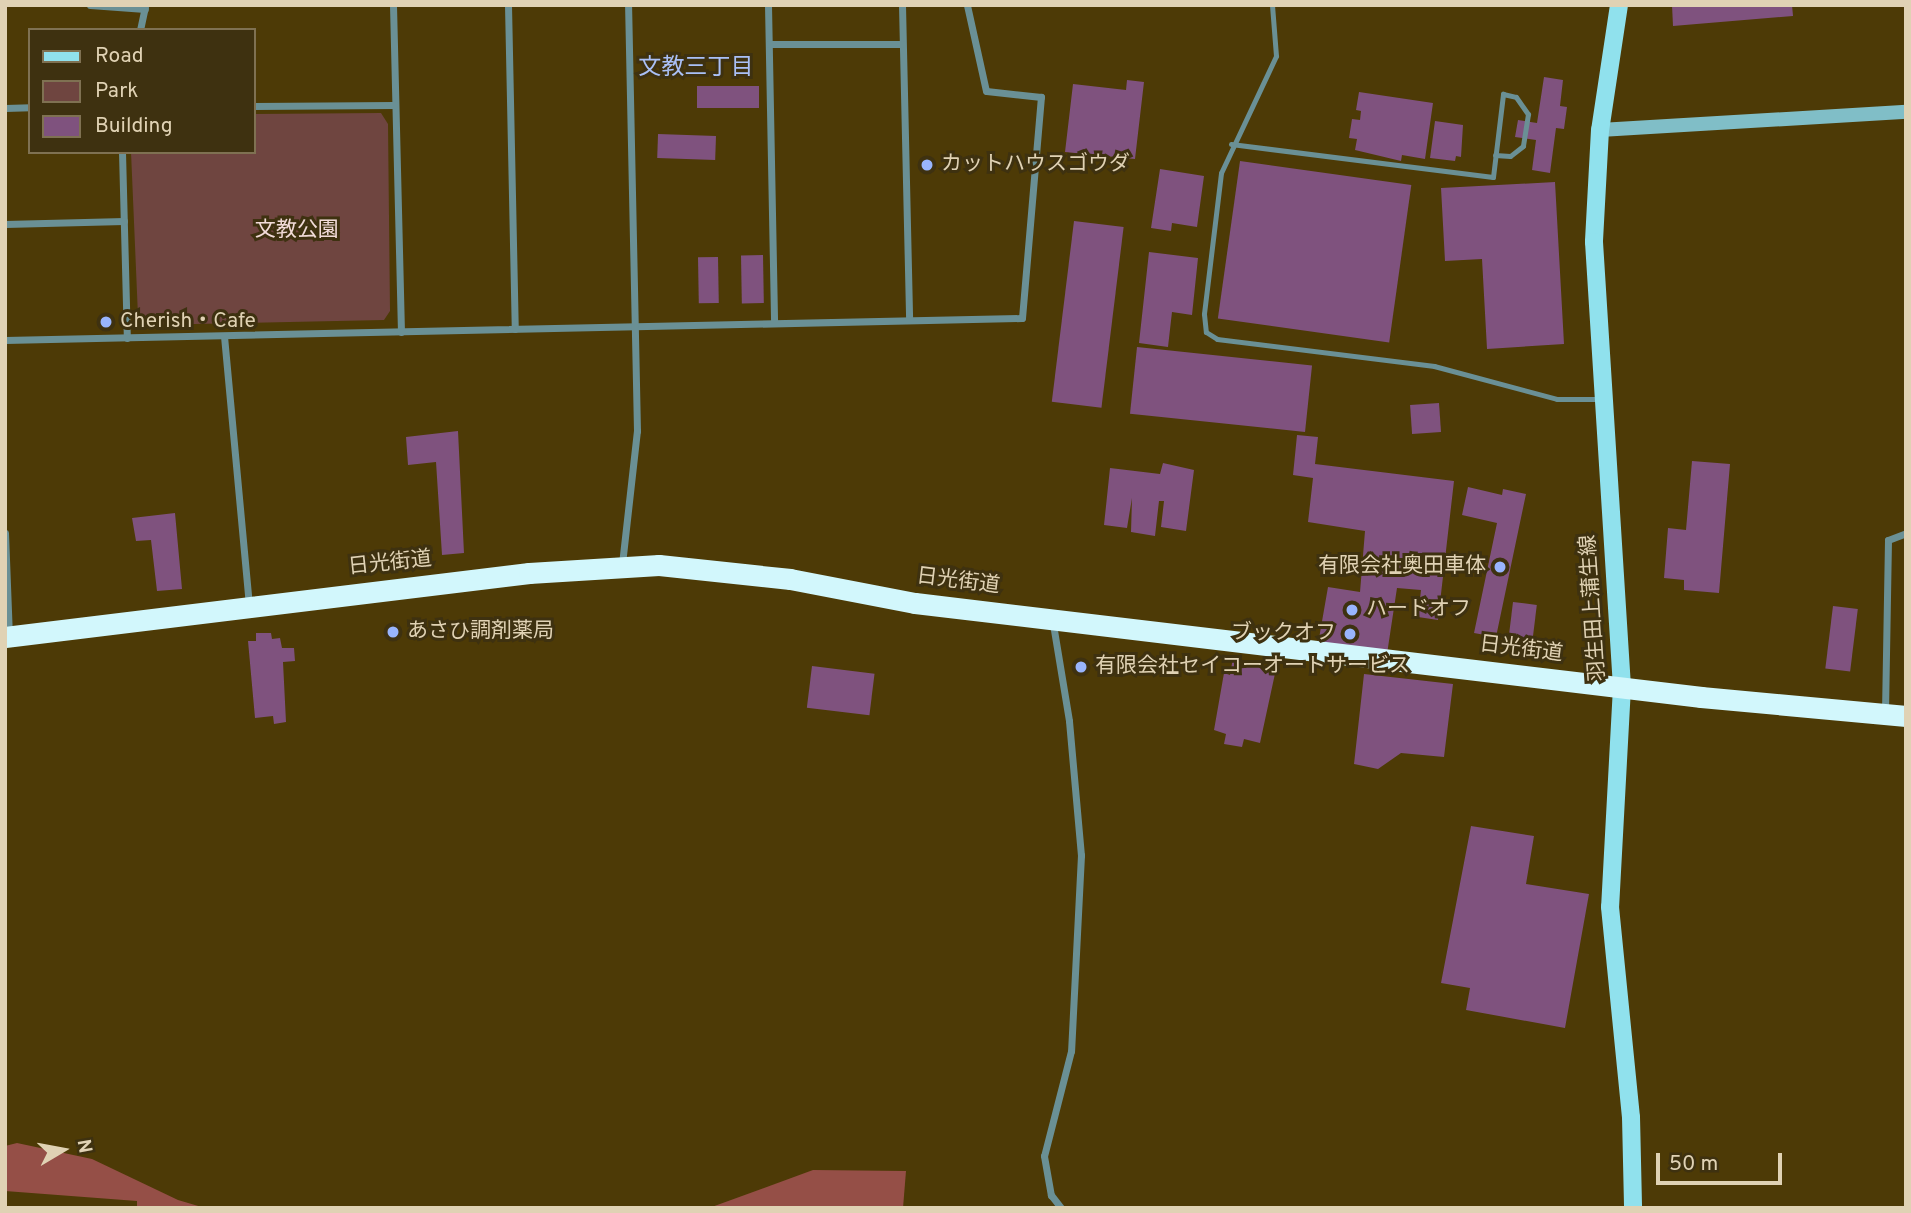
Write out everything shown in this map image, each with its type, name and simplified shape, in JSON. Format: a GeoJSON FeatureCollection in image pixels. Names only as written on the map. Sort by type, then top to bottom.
{"type":"FeatureCollection","features":[{"type":"Feature","properties":{"kind":"highway","name":"日光街道"},"geometry":{"type":"LineString","coordinates":[[7,636],[250,604],[622,565],[790,579],[915,603],[1622,687],[1895,715]]}},
{"type":"Feature","properties":{"kind":"main road","name":"羽生田上蒲生線"},"geometry":{"type":"LineString","coordinates":[[1619,5],[1600,130],[1594,242],[1622,687],[1610,907],[1630,1117],[1633,1208]]}},
{"type":"Feature","properties":{"kind":"street"},"geometry":{"type":"LineString","coordinates":[[90,5],[145,7],[140,28]]}},
{"type":"Feature","properties":{"kind":"street"},"geometry":{"type":"LineString","coordinates":[[393,5],[401,332]]}},
{"type":"Feature","properties":{"kind":"street"},"geometry":{"type":"LineString","coordinates":[[508,5],[515,329]]}},
{"type":"Feature","properties":{"kind":"street"},"geometry":{"type":"LineString","coordinates":[[622,565],[637,431],[628,5]]}},
{"type":"Feature","properties":{"kind":"street"},"geometry":{"type":"LineString","coordinates":[[768,5],[774,323]]}},
{"type":"Feature","properties":{"kind":"street"},"geometry":{"type":"LineString","coordinates":[[902,5],[909,318]]}},
{"type":"Feature","properties":{"kind":"street"},"geometry":{"type":"LineString","coordinates":[[5,340],[909,318],[1022,318],[1041,97],[986,91],[967,5]]}},
{"type":"Feature","properties":{"kind":"street"},"geometry":{"type":"LineString","coordinates":[[769,44],[902,44]]}},
{"type":"Feature","properties":{"kind":"street"},"geometry":{"type":"LineString","coordinates":[[256,106],[394,106]]}},
{"type":"Feature","properties":{"kind":"street"},"geometry":{"type":"LineString","coordinates":[[5,108],[28,107]]}},
{"type":"Feature","properties":{"kind":"street"},"geometry":{"type":"LineString","coordinates":[[1600,130],[1906,113]]}},
{"type":"Feature","properties":{"kind":"street"},"geometry":{"type":"LineString","coordinates":[[122,154],[127,338]]}},
{"type":"Feature","properties":{"kind":"street"},"geometry":{"type":"LineString","coordinates":[[5,224],[124,221]]}},
{"type":"Feature","properties":{"kind":"street"},"geometry":{"type":"LineString","coordinates":[[224,336],[250,604]]}},
{"type":"Feature","properties":{"kind":"street"},"geometry":{"type":"LineString","coordinates":[[5,533],[7,636]]}},
{"type":"Feature","properties":{"kind":"street"},"geometry":{"type":"LineString","coordinates":[[1895,715],[1888,540],[1906,533]]}},
{"type":"Feature","properties":{"kind":"street"},"geometry":{"type":"LineString","coordinates":[[1052,618],[1069,721],[1081,855],[1070,1051],[1044,1156],[1051,1195],[1061,1208]]}},
{"type":"Feature","properties":{"kind":"lane"},"geometry":{"type":"LineString","coordinates":[[1272,5],[1276,56],[1231,144],[1221,173],[1204,314],[1206,332],[1217,339],[1434,366],[1557,399],[1603,399]]}},
{"type":"Feature","properties":{"kind":"lane"},"geometry":{"type":"LineString","coordinates":[[1231,144],[1493,177],[1503,94],[1516,97],[1528,114],[1523,146],[1510,156],[1496,155]]}},
{"type":"Feature","properties":{"kind":"green space","name":"文教公園"},"geometry":{"type":"Polygon","coordinates":[[[381,113],[388,124],[390,311],[384,320],[145,325],[138,316],[131,154],[256,154],[256,114],[381,113]]]}},
{"type":"Feature","properties":{"kind":"shaded area"},"geometry":{"type":"Polygon","coordinates":[[[17,1143],[92,1159],[178,1200],[205,1208],[137,1208],[137,1201],[5,1191],[5,1146],[17,1143]]]}},
{"type":"Feature","properties":{"kind":"shaded area"},"geometry":{"type":"Polygon","coordinates":[[[813,1170],[906,1171],[903,1208],[709,1208],[813,1170]]]}},
{"type":"Feature","properties":{"kind":"building"},"geometry":{"type":"Polygon","coordinates":[[[1672,5],[1792,5],[1793,16],[1673,26],[1672,5]]]}},
{"type":"Feature","properties":{"kind":"building"},"geometry":{"type":"Polygon","coordinates":[[[1544,77],[1563,80],[1560,106],[1567,107],[1564,129],[1556,128],[1550,173],[1532,170],[1536,140],[1515,137],[1518,120],[1537,123],[1544,77]]]}},
{"type":"Feature","properties":{"kind":"building"},"geometry":{"type":"Polygon","coordinates":[[[1127,80],[1144,82],[1135,159],[1065,152],[1073,84],[1126,90],[1127,80]]]}},
{"type":"Feature","properties":{"kind":"building"},"geometry":{"type":"Polygon","coordinates":[[[697,86],[759,86],[759,108],[697,108],[697,86]]]}},
{"type":"Feature","properties":{"kind":"building"},"geometry":{"type":"Polygon","coordinates":[[[1359,92],[1433,103],[1425,159],[1402,155],[1401,161],[1355,150],[1357,139],[1349,138],[1352,119],[1360,120],[1361,111],[1356,110],[1359,92]]]}},
{"type":"Feature","properties":{"kind":"building"},"geometry":{"type":"Polygon","coordinates":[[[1435,121],[1463,125],[1461,157],[1456,156],[1455,161],[1430,158],[1435,121]]]}},
{"type":"Feature","properties":{"kind":"building"},"geometry":{"type":"Polygon","coordinates":[[[658,134],[716,136],[715,160],[657,158],[658,134]]]}},
{"type":"Feature","properties":{"kind":"building"},"geometry":{"type":"Polygon","coordinates":[[[1240,161],[1411,185],[1389,343],[1218,318],[1240,161]]]}},
{"type":"Feature","properties":{"kind":"building"},"geometry":{"type":"Polygon","coordinates":[[[1160,169],[1204,176],[1197,227],[1172,223],[1171,231],[1151,228],[1160,169]]]}},
{"type":"Feature","properties":{"kind":"building"},"geometry":{"type":"Polygon","coordinates":[[[1555,182],[1564,344],[1487,349],[1482,259],[1445,261],[1441,188],[1555,182]]]}},
{"type":"Feature","properties":{"kind":"building"},"geometry":{"type":"Polygon","coordinates":[[[1074,221],[1124,227],[1101,408],[1052,402],[1074,221]]]}},
{"type":"Feature","properties":{"kind":"building"},"geometry":{"type":"Polygon","coordinates":[[[1149,252],[1198,258],[1192,315],[1172,312],[1168,347],[1139,343],[1149,252]]]}},
{"type":"Feature","properties":{"kind":"building"},"geometry":{"type":"Polygon","coordinates":[[[741,255],[763,255],[764,303],[742,303],[741,255]]]}},
{"type":"Feature","properties":{"kind":"building"},"geometry":{"type":"Polygon","coordinates":[[[698,257],[718,257],[719,303],[699,303],[698,257]]]}},
{"type":"Feature","properties":{"kind":"building"},"geometry":{"type":"Polygon","coordinates":[[[1137,347],[1312,365],[1305,432],[1130,414],[1137,347]]]}},
{"type":"Feature","properties":{"kind":"building"},"geometry":{"type":"Polygon","coordinates":[[[1439,403],[1441,432],[1412,434],[1410,405],[1439,403]]]}},
{"type":"Feature","properties":{"kind":"building"},"geometry":{"type":"Polygon","coordinates":[[[458,431],[464,553],[442,555],[436,462],[408,465],[406,437],[458,431]]]}},
{"type":"Feature","properties":{"kind":"building"},"geometry":{"type":"Polygon","coordinates":[[[1297,435],[1318,437],[1315,464],[1454,481],[1438,620],[1418,617],[1421,590],[1397,588],[1387,654],[1317,650],[1328,587],[1360,592],[1365,531],[1308,522],[1313,478],[1293,475],[1297,435]]]}},
{"type":"Feature","properties":{"kind":"building"},"geometry":{"type":"Polygon","coordinates":[[[1692,461],[1730,464],[1719,593],[1684,590],[1684,580],[1664,578],[1668,528],[1686,530],[1692,461]]]}},
{"type":"Feature","properties":{"kind":"building"},"geometry":{"type":"Polygon","coordinates":[[[1163,463],[1194,470],[1186,531],[1161,527],[1164,501],[1159,501],[1155,536],[1131,532],[1132,498],[1127,528],[1104,525],[1110,468],[1160,474],[1163,463]]]}},
{"type":"Feature","properties":{"kind":"building"},"geometry":{"type":"Polygon","coordinates":[[[1468,487],[1502,495],[1503,489],[1526,494],[1496,637],[1474,633],[1497,523],[1462,515],[1468,487]]]}},
{"type":"Feature","properties":{"kind":"building"},"geometry":{"type":"Polygon","coordinates":[[[175,513],[182,589],[157,591],[151,540],[136,541],[132,518],[175,513]]]}},
{"type":"Feature","properties":{"kind":"building"},"geometry":{"type":"Polygon","coordinates":[[[1513,602],[1537,605],[1531,655],[1507,652],[1513,602]]]}},
{"type":"Feature","properties":{"kind":"building"},"geometry":{"type":"Polygon","coordinates":[[[1833,606],[1858,609],[1850,672],[1825,669],[1833,606]]]}},
{"type":"Feature","properties":{"kind":"building"},"geometry":{"type":"Polygon","coordinates":[[[256,633],[271,633],[272,639],[280,638],[282,648],[294,648],[295,661],[283,662],[286,722],[274,724],[273,716],[255,718],[248,641],[256,641],[256,633]]]}},
{"type":"Feature","properties":{"kind":"building"},"geometry":{"type":"Polygon","coordinates":[[[1233,658],[1276,669],[1260,743],[1244,739],[1242,747],[1224,744],[1226,734],[1214,730],[1224,673],[1230,675],[1233,658]]]}},
{"type":"Feature","properties":{"kind":"building"},"geometry":{"type":"Polygon","coordinates":[[[812,666],[875,674],[869,715],[807,708],[812,666]]]}},
{"type":"Feature","properties":{"kind":"building"},"geometry":{"type":"Polygon","coordinates":[[[1364,674],[1453,684],[1444,757],[1401,753],[1378,769],[1354,764],[1364,674]]]}},
{"type":"Feature","properties":{"kind":"building"},"geometry":{"type":"Polygon","coordinates":[[[1471,826],[1534,836],[1526,884],[1589,894],[1565,1028],[1466,1010],[1470,988],[1441,983],[1471,826]]]}},
{"type":"Feature","properties":{"kind":"place","name":"カットハウスゴウダ"},"geometry":{"type":"Point","coordinates":[927,165]}},
{"type":"Feature","properties":{"kind":"place","name":"Cherish・Cafe"},"geometry":{"type":"Point","coordinates":[106,322]}},
{"type":"Feature","properties":{"kind":"place","name":"有限会社奥田車体"},"geometry":{"type":"Point","coordinates":[1500,567]}},
{"type":"Feature","properties":{"kind":"place","name":"ハードオフ"},"geometry":{"type":"Point","coordinates":[1352,610]}},
{"type":"Feature","properties":{"kind":"place","name":"あさひ調剤薬局"},"geometry":{"type":"Point","coordinates":[393,632]}},
{"type":"Feature","properties":{"kind":"place","name":"ブックオフ"},"geometry":{"type":"Point","coordinates":[1350,634]}},
{"type":"Feature","properties":{"kind":"place","name":"有限会社セイコーオートサービス"},"geometry":{"type":"Point","coordinates":[1081,667]}},
{"type":"Feature","properties":{"kind":"district","name":"文教三丁目"},"geometry":{"type":"Point","coordinates":[696,69]}}]}
